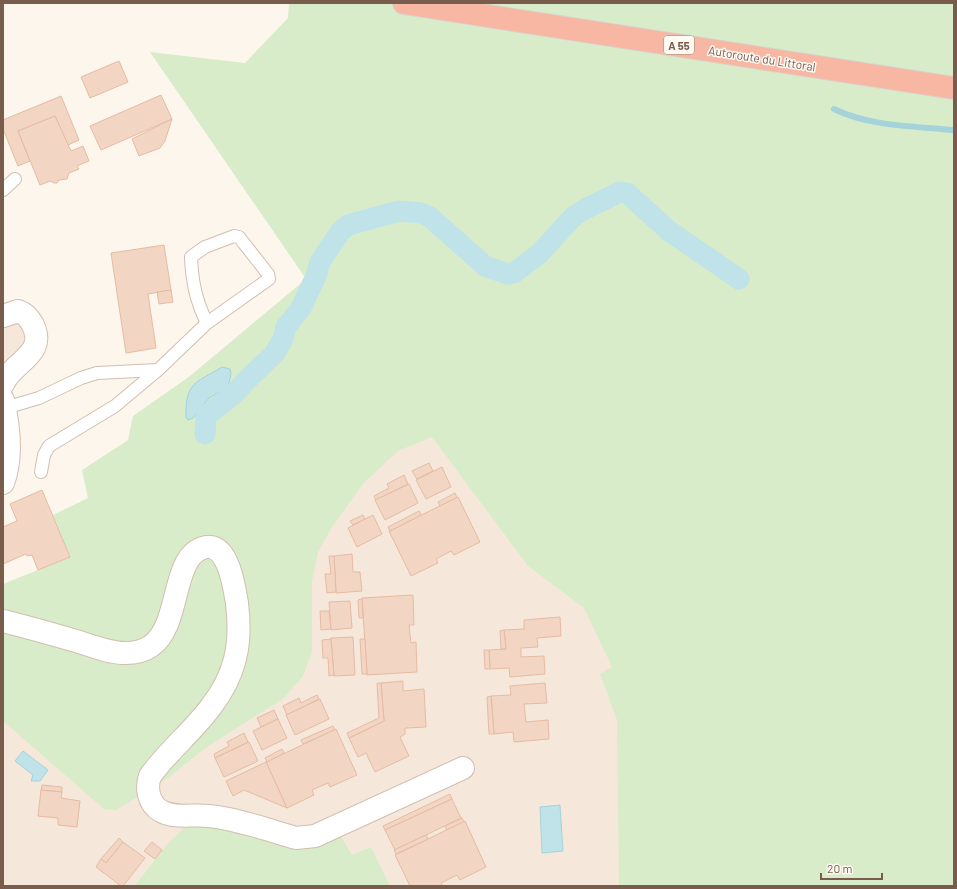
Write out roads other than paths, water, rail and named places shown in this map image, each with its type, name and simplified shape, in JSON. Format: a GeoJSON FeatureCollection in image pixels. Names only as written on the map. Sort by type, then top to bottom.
{"type":"FeatureCollection","features":[{"type":"Feature","properties":{"kind":"highway","name":"Autoroute du Littoral"},"geometry":{"type":"LineString","coordinates":[[404,3],[954,88]]}},
{"type":"Feature","properties":{"kind":"street"},"geometry":{"type":"LineString","coordinates":[[3,384],[7,375],[35,349],[37,340],[36,332],[25,314],[18,311],[5,310]]}},
{"type":"Feature","properties":{"kind":"street"},"geometry":{"type":"LineString","coordinates":[[3,483],[8,469],[9,450],[4,404]]}},
{"type":"Feature","properties":{"kind":"street"},"geometry":{"type":"LineString","coordinates":[[3,621],[113,652],[136,652],[151,646],[161,636],[168,623],[182,570],[188,559],[197,551],[207,547],[214,548],[222,553],[231,573],[239,621],[239,642],[236,661],[225,684],[210,708],[150,776],[148,792],[152,801],[160,811],[172,815],[209,816],[296,838],[305,838],[339,826],[463,768]]}},
{"type":"Feature","properties":{"kind":"lane"},"geometry":{"type":"LineString","coordinates":[[3,190],[15,179]]}},
{"type":"Feature","properties":{"kind":"lane"},"geometry":{"type":"LineString","coordinates":[[41,472],[44,455],[49,446],[115,406],[158,370],[207,323],[269,279],[268,274],[239,237],[234,236],[205,247],[191,257],[192,275],[197,303],[207,323]]}},
{"type":"Feature","properties":{"kind":"lane"},"geometry":{"type":"LineString","coordinates":[[4,404],[39,398],[81,378],[97,373],[158,370]]}},
{"type":"Feature","properties":{"kind":"water"},"geometry":{"type":"Polygon","coordinates":[[[222,367],[230,369],[231,373],[228,388],[209,398],[193,418],[188,420],[186,417],[186,405],[190,390],[199,381],[222,367]]]}},
{"type":"Feature","properties":{"kind":"water"},"geometry":{"type":"Polygon","coordinates":[[[23,751],[48,770],[40,781],[31,781],[33,775],[15,761],[23,751]]]}},
{"type":"Feature","properties":{"kind":"water"},"geometry":{"type":"Polygon","coordinates":[[[560,805],[563,851],[542,853],[540,807],[560,805]]]}},
{"type":"Feature","properties":{"kind":"waterway"},"geometry":{"type":"LineString","coordinates":[[834,109],[848,115],[893,125],[954,130]]}},
{"type":"Feature","properties":{"kind":"waterway"},"geometry":{"type":"LineString","coordinates":[[205,434],[206,416],[233,395],[275,353],[283,339],[286,327],[301,308],[316,276],[320,262],[340,232],[348,225],[399,211],[421,213],[430,217],[485,266],[508,274],[514,273],[539,254],[574,216],[620,192],[627,193],[669,231],[739,279]]}}]}
